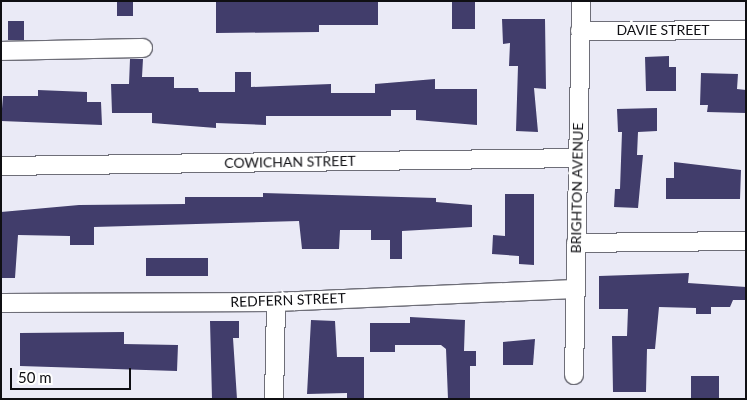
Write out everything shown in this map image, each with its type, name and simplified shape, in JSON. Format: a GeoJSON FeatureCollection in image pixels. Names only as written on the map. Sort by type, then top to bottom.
{"type":"FeatureCollection","features":[{"type":"Feature","properties":{"kind":"street","name":"BRIGHTON AVENUE"},"geometry":{"type":"LineString","coordinates":[[574,375],[581,1]]}},
{"type":"Feature","properties":{"kind":"street","name":"DAVIE STREET"},"geometry":{"type":"LineString","coordinates":[[580,31],[746,30]]}},
{"type":"Feature","properties":{"kind":"street"},"geometry":{"type":"LineString","coordinates":[[1,51],[143,48]]}},
{"type":"Feature","properties":{"kind":"street","name":"COWICHAN STREET"},"geometry":{"type":"LineString","coordinates":[[1,166],[578,158]]}},
{"type":"Feature","properties":{"kind":"street"},"geometry":{"type":"LineString","coordinates":[[576,243],[746,240]]}},
{"type":"Feature","properties":{"kind":"street","name":"REDFERN STREET"},"geometry":{"type":"LineString","coordinates":[[1,303],[276,302],[575,290]]}},
{"type":"Feature","properties":{"kind":"street"},"geometry":{"type":"LineString","coordinates":[[274,399],[276,302]]}},
{"type":"Feature","properties":{"kind":"building"},"geometry":{"type":"Polygon","coordinates":[[[117,1],[133,1],[133,16],[117,16],[117,1]]]}},
{"type":"Feature","properties":{"kind":"building"},"geometry":{"type":"Polygon","coordinates":[[[216,1],[378,1],[378,25],[319,25],[319,32],[216,33],[216,1]]]}},
{"type":"Feature","properties":{"kind":"building"},"geometry":{"type":"Polygon","coordinates":[[[452,1],[475,1],[475,29],[452,29],[452,1]]]}},
{"type":"Feature","properties":{"kind":"building"},"geometry":{"type":"Polygon","coordinates":[[[502,19],[545,19],[546,89],[534,88],[538,132],[516,131],[518,66],[509,66],[510,43],[503,44],[502,19]]]}},
{"type":"Feature","properties":{"kind":"building"},"geometry":{"type":"Polygon","coordinates":[[[8,21],[24,21],[24,40],[8,40],[8,21]]]}},
{"type":"Feature","properties":{"kind":"building"},"geometry":{"type":"Polygon","coordinates":[[[669,56],[669,67],[676,67],[676,91],[646,91],[645,57],[669,56]]]}},
{"type":"Feature","properties":{"kind":"building"},"geometry":{"type":"Polygon","coordinates":[[[130,59],[143,59],[142,77],[174,77],[174,88],[198,88],[199,92],[235,92],[235,72],[251,72],[251,87],[331,84],[331,93],[375,93],[375,84],[435,79],[435,89],[477,89],[477,125],[416,120],[416,110],[391,110],[391,116],[266,116],[266,125],[216,123],[216,128],[152,123],[152,113],[112,113],[111,84],[129,84],[130,59]]]}},
{"type":"Feature","properties":{"kind":"building"},"geometry":{"type":"Polygon","coordinates":[[[701,73],[738,74],[737,89],[746,90],[746,113],[707,112],[708,105],[700,105],[701,73]]]}},
{"type":"Feature","properties":{"kind":"building"},"geometry":{"type":"Polygon","coordinates":[[[38,90],[87,92],[87,102],[101,102],[102,125],[1,121],[3,96],[38,96],[38,90]]]}},
{"type":"Feature","properties":{"kind":"building"},"geometry":{"type":"Polygon","coordinates":[[[657,108],[657,131],[638,132],[637,155],[643,155],[638,208],[614,207],[615,189],[620,189],[622,132],[618,132],[617,109],[657,108]]]}},
{"type":"Feature","properties":{"kind":"building"},"geometry":{"type":"Polygon","coordinates":[[[674,162],[741,170],[740,199],[666,199],[666,178],[674,178],[674,162]]]}},
{"type":"Feature","properties":{"kind":"building"},"geometry":{"type":"Polygon","coordinates":[[[263,193],[436,198],[436,202],[472,205],[472,227],[402,231],[402,259],[390,259],[390,240],[371,240],[371,230],[340,230],[339,249],[302,249],[299,221],[94,227],[94,245],[70,245],[70,236],[18,235],[15,278],[1,278],[1,212],[79,205],[185,204],[185,197],[263,197],[263,193]]]}},
{"type":"Feature","properties":{"kind":"building"},"geometry":{"type":"Polygon","coordinates":[[[505,194],[534,194],[534,265],[519,264],[519,256],[492,254],[493,235],[505,236],[505,194]]]}},
{"type":"Feature","properties":{"kind":"building"},"geometry":{"type":"Polygon","coordinates":[[[146,258],[208,258],[208,276],[146,276],[146,258]]]}},
{"type":"Feature","properties":{"kind":"building"},"geometry":{"type":"Polygon","coordinates":[[[689,273],[688,283],[746,287],[746,300],[733,300],[730,307],[711,307],[711,314],[696,314],[696,308],[659,307],[655,349],[647,349],[646,392],[613,392],[612,336],[627,336],[628,309],[599,309],[599,276],[689,273]]]}},
{"type":"Feature","properties":{"kind":"building"},"geometry":{"type":"Polygon","coordinates":[[[410,317],[465,320],[464,351],[476,351],[476,366],[470,366],[470,399],[448,399],[446,349],[441,345],[395,345],[395,352],[370,352],[370,323],[410,323],[410,317]]]}},
{"type":"Feature","properties":{"kind":"building"},"geometry":{"type":"Polygon","coordinates":[[[311,320],[335,321],[337,357],[364,357],[364,399],[347,399],[347,393],[307,394],[311,320]]]}},
{"type":"Feature","properties":{"kind":"building"},"geometry":{"type":"Polygon","coordinates":[[[210,321],[239,321],[239,338],[233,338],[237,399],[212,399],[210,321]]]}},
{"type":"Feature","properties":{"kind":"building"},"geometry":{"type":"Polygon","coordinates":[[[124,332],[124,344],[178,345],[177,371],[20,366],[20,333],[124,332]]]}},
{"type":"Feature","properties":{"kind":"building"},"geometry":{"type":"Polygon","coordinates":[[[535,339],[533,365],[503,365],[503,342],[535,339]]]}},
{"type":"Feature","properties":{"kind":"building"},"geometry":{"type":"Polygon","coordinates":[[[691,376],[719,376],[719,399],[691,399],[691,376]]]}}]}
